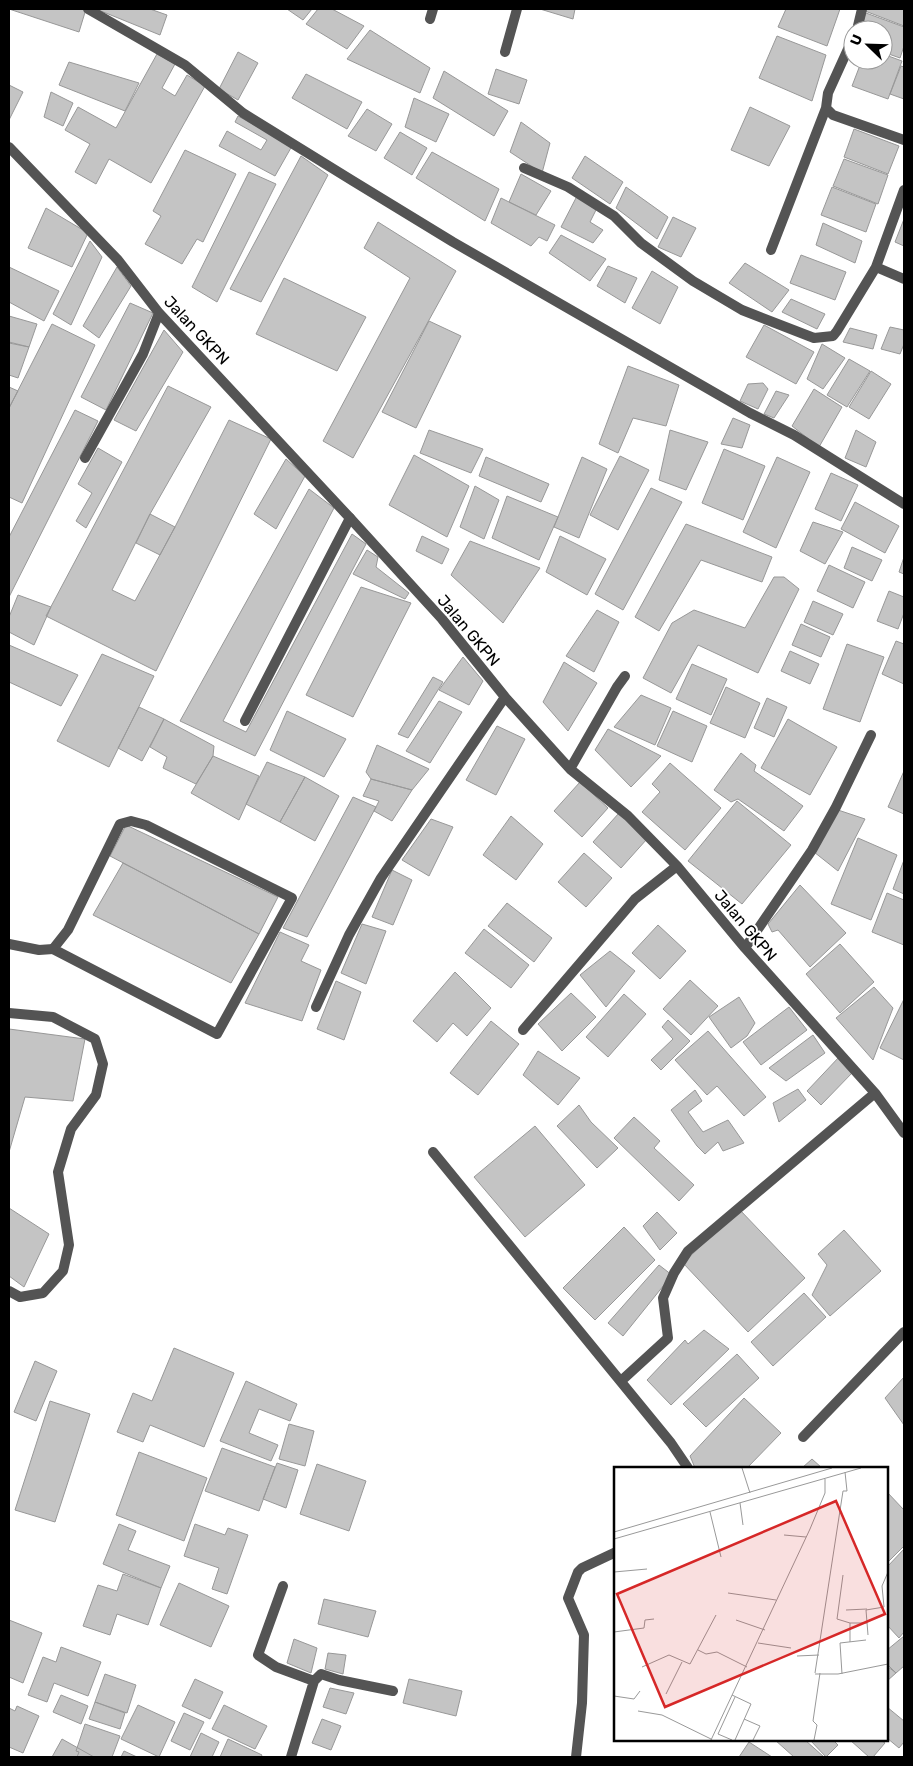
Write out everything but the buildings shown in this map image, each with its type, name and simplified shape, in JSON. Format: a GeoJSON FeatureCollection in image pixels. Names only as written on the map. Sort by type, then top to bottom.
{"type":"FeatureCollection","features":[{"type":"Feature","properties":{"kind":"street"},"geometry":{"type":"LineString","coordinates":[[88,9],[185,65],[243,113],[444,237],[750,413],[794,435],[904,504]]}},
{"type":"Feature","properties":{"kind":"street"},"geometry":{"type":"LineString","coordinates":[[430,19],[433,9]]}},
{"type":"Feature","properties":{"kind":"street"},"geometry":{"type":"LineString","coordinates":[[505,52],[517,9]]}},
{"type":"Feature","properties":{"kind":"street"},"geometry":{"type":"LineString","coordinates":[[771,250],[826,108],[828,93],[843,60]]}},
{"type":"Feature","properties":{"kind":"street"},"geometry":{"type":"LineString","coordinates":[[826,108],[833,115],[904,140]]}},
{"type":"Feature","properties":{"kind":"street","name":"Jalan GKPN"},"geometry":{"type":"LineString","coordinates":[[9,147],[118,260],[159,313],[442,620],[505,698],[570,769],[628,816],[677,866],[745,948],[875,1093],[904,1133]]}},
{"type":"Feature","properties":{"kind":"street"},"geometry":{"type":"LineString","coordinates":[[524,168],[568,187],[614,216],[641,243],[693,281],[742,310],[814,338],[833,336],[876,267],[904,190]]}},
{"type":"Feature","properties":{"kind":"street"},"geometry":{"type":"LineString","coordinates":[[876,267],[904,279]]}},
{"type":"Feature","properties":{"kind":"street"},"geometry":{"type":"LineString","coordinates":[[85,458],[143,354],[159,313]]}},
{"type":"Feature","properties":{"kind":"street"},"geometry":{"type":"LineString","coordinates":[[245,721],[350,518]]}},
{"type":"Feature","properties":{"kind":"street"},"geometry":{"type":"LineString","coordinates":[[570,769],[625,676]]}},
{"type":"Feature","properties":{"kind":"street"},"geometry":{"type":"LineString","coordinates":[[316,1007],[349,935],[381,878],[505,698]]}},
{"type":"Feature","properties":{"kind":"street"},"geometry":{"type":"LineString","coordinates":[[745,948],[812,850],[871,735]]}},
{"type":"Feature","properties":{"kind":"street"},"geometry":{"type":"LineString","coordinates":[[9,944],[39,950],[53,949],[217,1034],[292,898],[154,830],[131,821],[120,824],[68,930],[53,949]]}},
{"type":"Feature","properties":{"kind":"street"},"geometry":{"type":"LineString","coordinates":[[523,1030],[635,899],[677,866]]}},
{"type":"Feature","properties":{"kind":"street"},"geometry":{"type":"LineString","coordinates":[[9,1013],[53,1018],[94,1039],[103,1064],[96,1095],[71,1129],[58,1172],[69,1245],[63,1271],[42,1293],[20,1297],[9,1290]]}},
{"type":"Feature","properties":{"kind":"street"},"geometry":{"type":"LineString","coordinates":[[620,1381],[668,1338],[663,1298],[674,1273],[688,1251],[875,1093]]}},
{"type":"Feature","properties":{"kind":"street"},"geometry":{"type":"LineString","coordinates":[[433,1152],[671,1443],[687,1467]]}},
{"type":"Feature","properties":{"kind":"street"},"geometry":{"type":"LineString","coordinates":[[803,1437],[904,1332]]}},
{"type":"Feature","properties":{"kind":"street"},"geometry":{"type":"LineString","coordinates":[[576,1757],[582,1702],[584,1635],[568,1598],[578,1572],[582,1568],[614,1553]]}},
{"type":"Feature","properties":{"kind":"street"},"geometry":{"type":"LineString","coordinates":[[283,1586],[258,1654],[295,1676],[314,1681]]}},
{"type":"Feature","properties":{"kind":"street"},"geometry":{"type":"LineString","coordinates":[[291,1757],[314,1681],[322,1674],[339,1680],[393,1691]]}}]}
